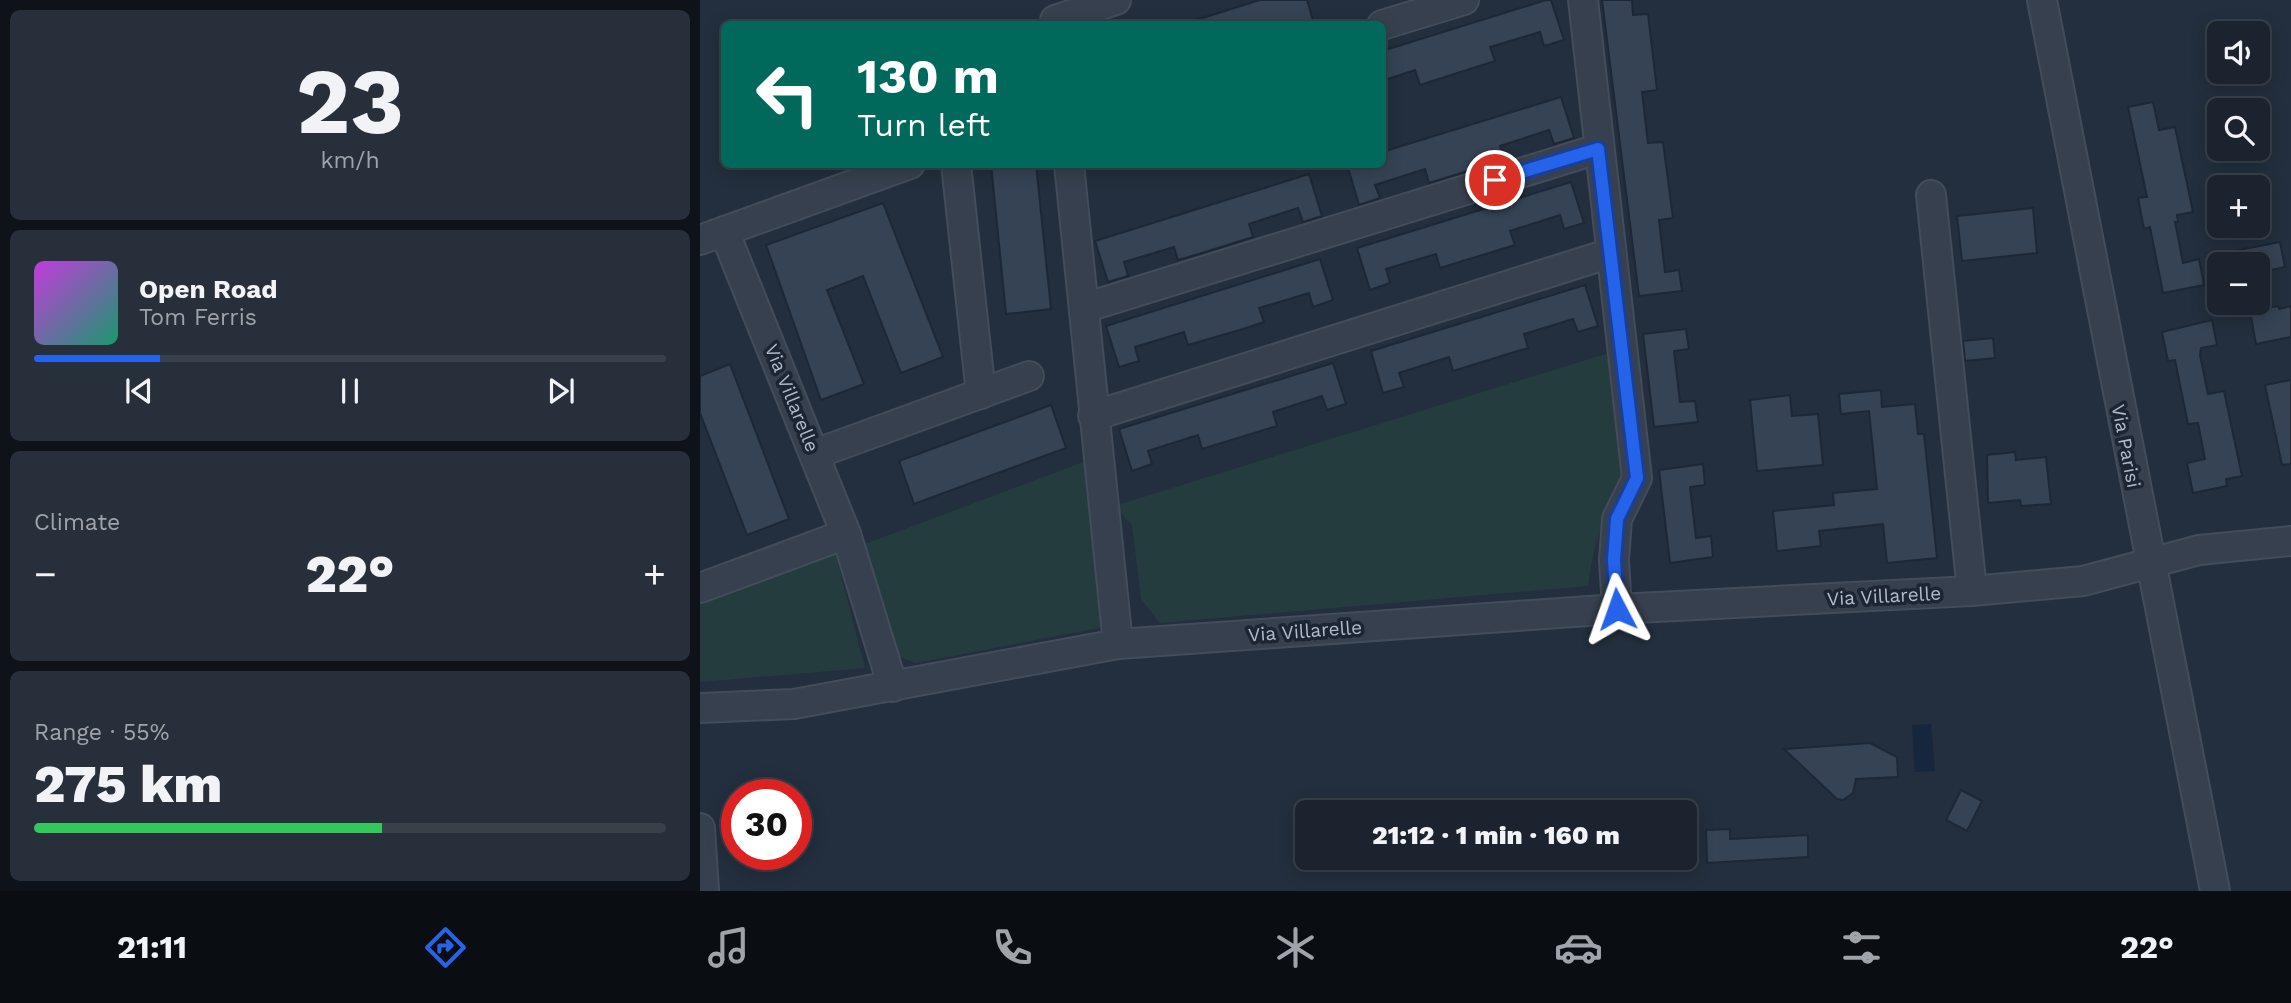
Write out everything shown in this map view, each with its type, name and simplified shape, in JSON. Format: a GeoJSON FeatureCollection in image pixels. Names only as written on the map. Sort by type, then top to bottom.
{"type":"FeatureCollection","features":[{"type":"Feature","properties":{"kind":"street"},"geometry":{"type":"LineString","coordinates":[[1058,21],[1116,0]]}},
{"type":"Feature","properties":{"kind":"street"},"geometry":{"type":"LineString","coordinates":[[1386,24],[1464,0]]}},
{"type":"Feature","properties":{"kind":"street"},"geometry":{"type":"LineString","coordinates":[[1583,0],[1637,478],[1617,519],[1614,560],[1617,609]]}},
{"type":"Feature","properties":{"kind":"street","name":"Via Parisi"},"geometry":{"type":"LineString","coordinates":[[2042,0],[2148,562],[2214,891]]}},
{"type":"Feature","properties":{"kind":"street"},"geometry":{"type":"LineString","coordinates":[[1084,308],[1598,149]]}},
{"type":"Feature","properties":{"kind":"street"},"geometry":{"type":"LineString","coordinates":[[712,235],[899,168]]}},
{"type":"Feature","properties":{"kind":"street"},"geometry":{"type":"LineString","coordinates":[[956,168],[981,394]]}},
{"type":"Feature","properties":{"kind":"street"},"geometry":{"type":"LineString","coordinates":[[1069,168],[1118,644]]}},
{"type":"Feature","properties":{"kind":"street"},"geometry":{"type":"LineString","coordinates":[[1931,195],[1972,591]]}},
{"type":"Feature","properties":{"kind":"street","name":"Via Villarelle"},"geometry":{"type":"LineString","coordinates":[[712,235],[815,454],[846,534],[893,687]]}},
{"type":"Feature","properties":{"kind":"street"},"geometry":{"type":"LineString","coordinates":[[1093,416],[1611,253]]}},
{"type":"Feature","properties":{"kind":"street"},"geometry":{"type":"LineString","coordinates":[[815,454],[1029,376]]}},
{"type":"Feature","properties":{"kind":"street"},"geometry":{"type":"LineString","coordinates":[[700,588],[846,534]]}},
{"type":"Feature","properties":{"kind":"street","name":"Via Villarelle"},"geometry":{"type":"LineString","coordinates":[[700,708],[794,704],[1118,644],[1617,609],[1972,591],[2083,581],[2199,550],[2291,541]]}},
{"type":"Feature","properties":{"kind":"street"},"geometry":{"type":"LineString","coordinates":[[700,828],[704,891]]}},
{"type":"Feature","properties":{"kind":"green space"},"geometry":{"type":"Polygon","coordinates":[[[1612,352],[1628,477],[1612,503],[1601,529],[1588,586],[1160,623],[1141,599],[1132,525],[1114,506],[1612,352]]]}},
{"type":"Feature","properties":{"kind":"green space"},"geometry":{"type":"Polygon","coordinates":[[[1086,461],[1104,627],[915,663],[894,654],[865,544],[1086,461]]]}},
{"type":"Feature","properties":{"kind":"green space"},"geometry":{"type":"Polygon","coordinates":[[[835,552],[865,668],[700,682],[700,601],[835,552]]]}},
{"type":"Feature","properties":{"kind":"water"},"geometry":{"type":"Polygon","coordinates":[[[1931,724],[1935,771],[1915,772],[1912,725],[1931,724]]]}},
{"type":"Feature","properties":{"kind":"building"},"geometry":{"type":"Polygon","coordinates":[[[1260,0],[1307,0],[1313,21],[1196,21],[1260,0]]]}},
{"type":"Feature","properties":{"kind":"building"},"geometry":{"type":"Polygon","coordinates":[[[1546,0],[1551,0],[1564,40],[1544,46],[1540,32],[1490,47],[1495,61],[1420,85],[1415,70],[1386,80],[1386,50],[1546,0]]]}},
{"type":"Feature","properties":{"kind":"building"},"geometry":{"type":"Polygon","coordinates":[[[1602,0],[1632,0],[1633,15],[1648,14],[1657,90],[1642,92],[1648,143],[1663,142],[1673,218],[1659,220],[1665,272],[1679,270],[1682,291],[1639,296],[1602,0]]]}},
{"type":"Feature","properties":{"kind":"building"},"geometry":{"type":"Polygon","coordinates":[[[1561,97],[1574,138],[1554,144],[1549,130],[1500,146],[1504,160],[1429,183],[1425,169],[1375,185],[1380,198],[1359,205],[1348,168],[1386,168],[1386,151],[1561,97]]]}},
{"type":"Feature","properties":{"kind":"building"},"geometry":{"type":"Polygon","coordinates":[[[2153,102],[2159,130],[2175,127],[2193,212],[2177,215],[2178,222],[2175,222],[2183,263],[2199,259],[2204,285],[2163,293],[2150,227],[2144,229],[2138,198],[2147,197],[2128,107],[2153,102]]]}},
{"type":"Feature","properties":{"kind":"building"},"geometry":{"type":"Polygon","coordinates":[[[991,168],[1036,168],[1051,309],[1006,314],[991,168]]]}},
{"type":"Feature","properties":{"kind":"building"},"geometry":{"type":"Polygon","coordinates":[[[1309,174],[1322,216],[1303,222],[1298,208],[1249,224],[1253,237],[1202,253],[1178,260],[1174,247],[1124,262],[1128,276],[1108,282],[1095,241],[1309,174]]]}},
{"type":"Feature","properties":{"kind":"building"},"geometry":{"type":"Polygon","coordinates":[[[1571,182],[1584,223],[1564,229],[1560,215],[1510,231],[1515,245],[1440,268],[1436,254],[1386,269],[1390,283],[1370,290],[1357,248],[1571,182]]]}},
{"type":"Feature","properties":{"kind":"building"},"geometry":{"type":"Polygon","coordinates":[[[883,203],[943,357],[901,373],[863,276],[827,290],[864,384],[821,400],[766,245],[883,203]]]}},
{"type":"Feature","properties":{"kind":"building"},"geometry":{"type":"Polygon","coordinates":[[[2033,208],[2037,253],[1962,261],[1957,216],[2033,208]]]}},
{"type":"Feature","properties":{"kind":"building"},"geometry":{"type":"Polygon","coordinates":[[[2280,242],[2285,267],[2270,270],[2270,252],[2228,252],[2280,242]]]}},
{"type":"Feature","properties":{"kind":"building"},"geometry":{"type":"Polygon","coordinates":[[[1320,259],[1333,300],[1313,307],[1309,293],[1259,308],[1264,322],[1188,345],[1184,332],[1135,347],[1139,361],[1119,367],[1106,326],[1320,259]]]}},
{"type":"Feature","properties":{"kind":"building"},"geometry":{"type":"Polygon","coordinates":[[[1585,285],[1598,326],[1578,332],[1573,319],[1524,334],[1528,348],[1453,371],[1449,357],[1399,373],[1404,387],[1383,393],[1371,351],[1585,285]]]}},
{"type":"Feature","properties":{"kind":"building"},"geometry":{"type":"Polygon","coordinates":[[[2291,306],[2291,337],[2256,344],[2251,315],[2270,315],[2270,308],[2291,306]]]}},
{"type":"Feature","properties":{"kind":"building"},"geometry":{"type":"Polygon","coordinates":[[[2212,320],[2217,345],[2201,348],[2200,355],[2208,394],[2224,391],[2242,476],[2226,479],[2227,486],[2193,493],[2187,463],[2205,459],[2198,423],[2188,424],[2175,360],[2168,361],[2162,332],[2212,320]]]}},
{"type":"Feature","properties":{"kind":"building"},"geometry":{"type":"Polygon","coordinates":[[[1686,329],[1689,349],[1674,351],[1680,402],[1695,401],[1698,422],[1654,427],[1643,334],[1686,329]]]}},
{"type":"Feature","properties":{"kind":"building"},"geometry":{"type":"Polygon","coordinates":[[[1993,338],[1995,358],[1965,361],[1963,341],[1993,338]]]}},
{"type":"Feature","properties":{"kind":"building"},"geometry":{"type":"Polygon","coordinates":[[[1333,363],[1346,404],[1327,410],[1322,396],[1273,412],[1277,426],[1202,449],[1198,435],[1148,451],[1152,464],[1132,471],[1119,429],[1333,363]]]}},
{"type":"Feature","properties":{"kind":"building"},"geometry":{"type":"Polygon","coordinates":[[[730,364],[789,519],[747,535],[700,413],[700,376],[730,364]]]}},
{"type":"Feature","properties":{"kind":"building"},"geometry":{"type":"Polygon","coordinates":[[[2291,380],[2291,464],[2282,465],[2265,385],[2291,380]]]}},
{"type":"Feature","properties":{"kind":"building"},"geometry":{"type":"Polygon","coordinates":[[[1881,390],[1882,407],[1915,404],[1918,434],[1924,434],[1937,558],[1887,563],[1883,524],[1819,531],[1821,546],[1777,551],[1773,511],[1834,505],[1833,493],[1877,489],[1869,411],[1841,414],[1839,394],[1881,390]]]}},
{"type":"Feature","properties":{"kind":"building"},"geometry":{"type":"Polygon","coordinates":[[[1790,395],[1792,416],[1818,414],[1823,465],[1757,471],[1750,400],[1790,395]]]}},
{"type":"Feature","properties":{"kind":"building"},"geometry":{"type":"Polygon","coordinates":[[[1051,405],[1066,448],[914,504],[899,461],[1051,405]]]}},
{"type":"Feature","properties":{"kind":"building"},"geometry":{"type":"Polygon","coordinates":[[[2015,452],[2016,460],[2046,457],[2051,504],[2021,506],[2020,500],[1988,503],[1987,455],[2015,452]]]}},
{"type":"Feature","properties":{"kind":"building"},"geometry":{"type":"Polygon","coordinates":[[[1703,464],[1705,485],[1690,487],[1696,538],[1711,536],[1713,557],[1670,563],[1659,470],[1703,464]]]}},
{"type":"Feature","properties":{"kind":"building"},"geometry":{"type":"Polygon","coordinates":[[[1870,743],[1897,757],[1898,777],[1856,779],[1853,793],[1843,800],[1837,799],[1784,749],[1870,743]]]}},
{"type":"Feature","properties":{"kind":"building"},"geometry":{"type":"Polygon","coordinates":[[[1961,790],[1982,801],[1967,831],[1946,820],[1961,790]]]}},
{"type":"Feature","properties":{"kind":"building"},"geometry":{"type":"Polygon","coordinates":[[[1730,829],[1730,839],[1808,835],[1808,857],[1707,863],[1706,830],[1730,829]]]}},
{"type":"Feature","properties":{"kind":"route"},"geometry":{"type":"LineString","coordinates":[[1495,180],[1598,149],[1637,478],[1617,519],[1614,560],[1617,609]]}}]}
